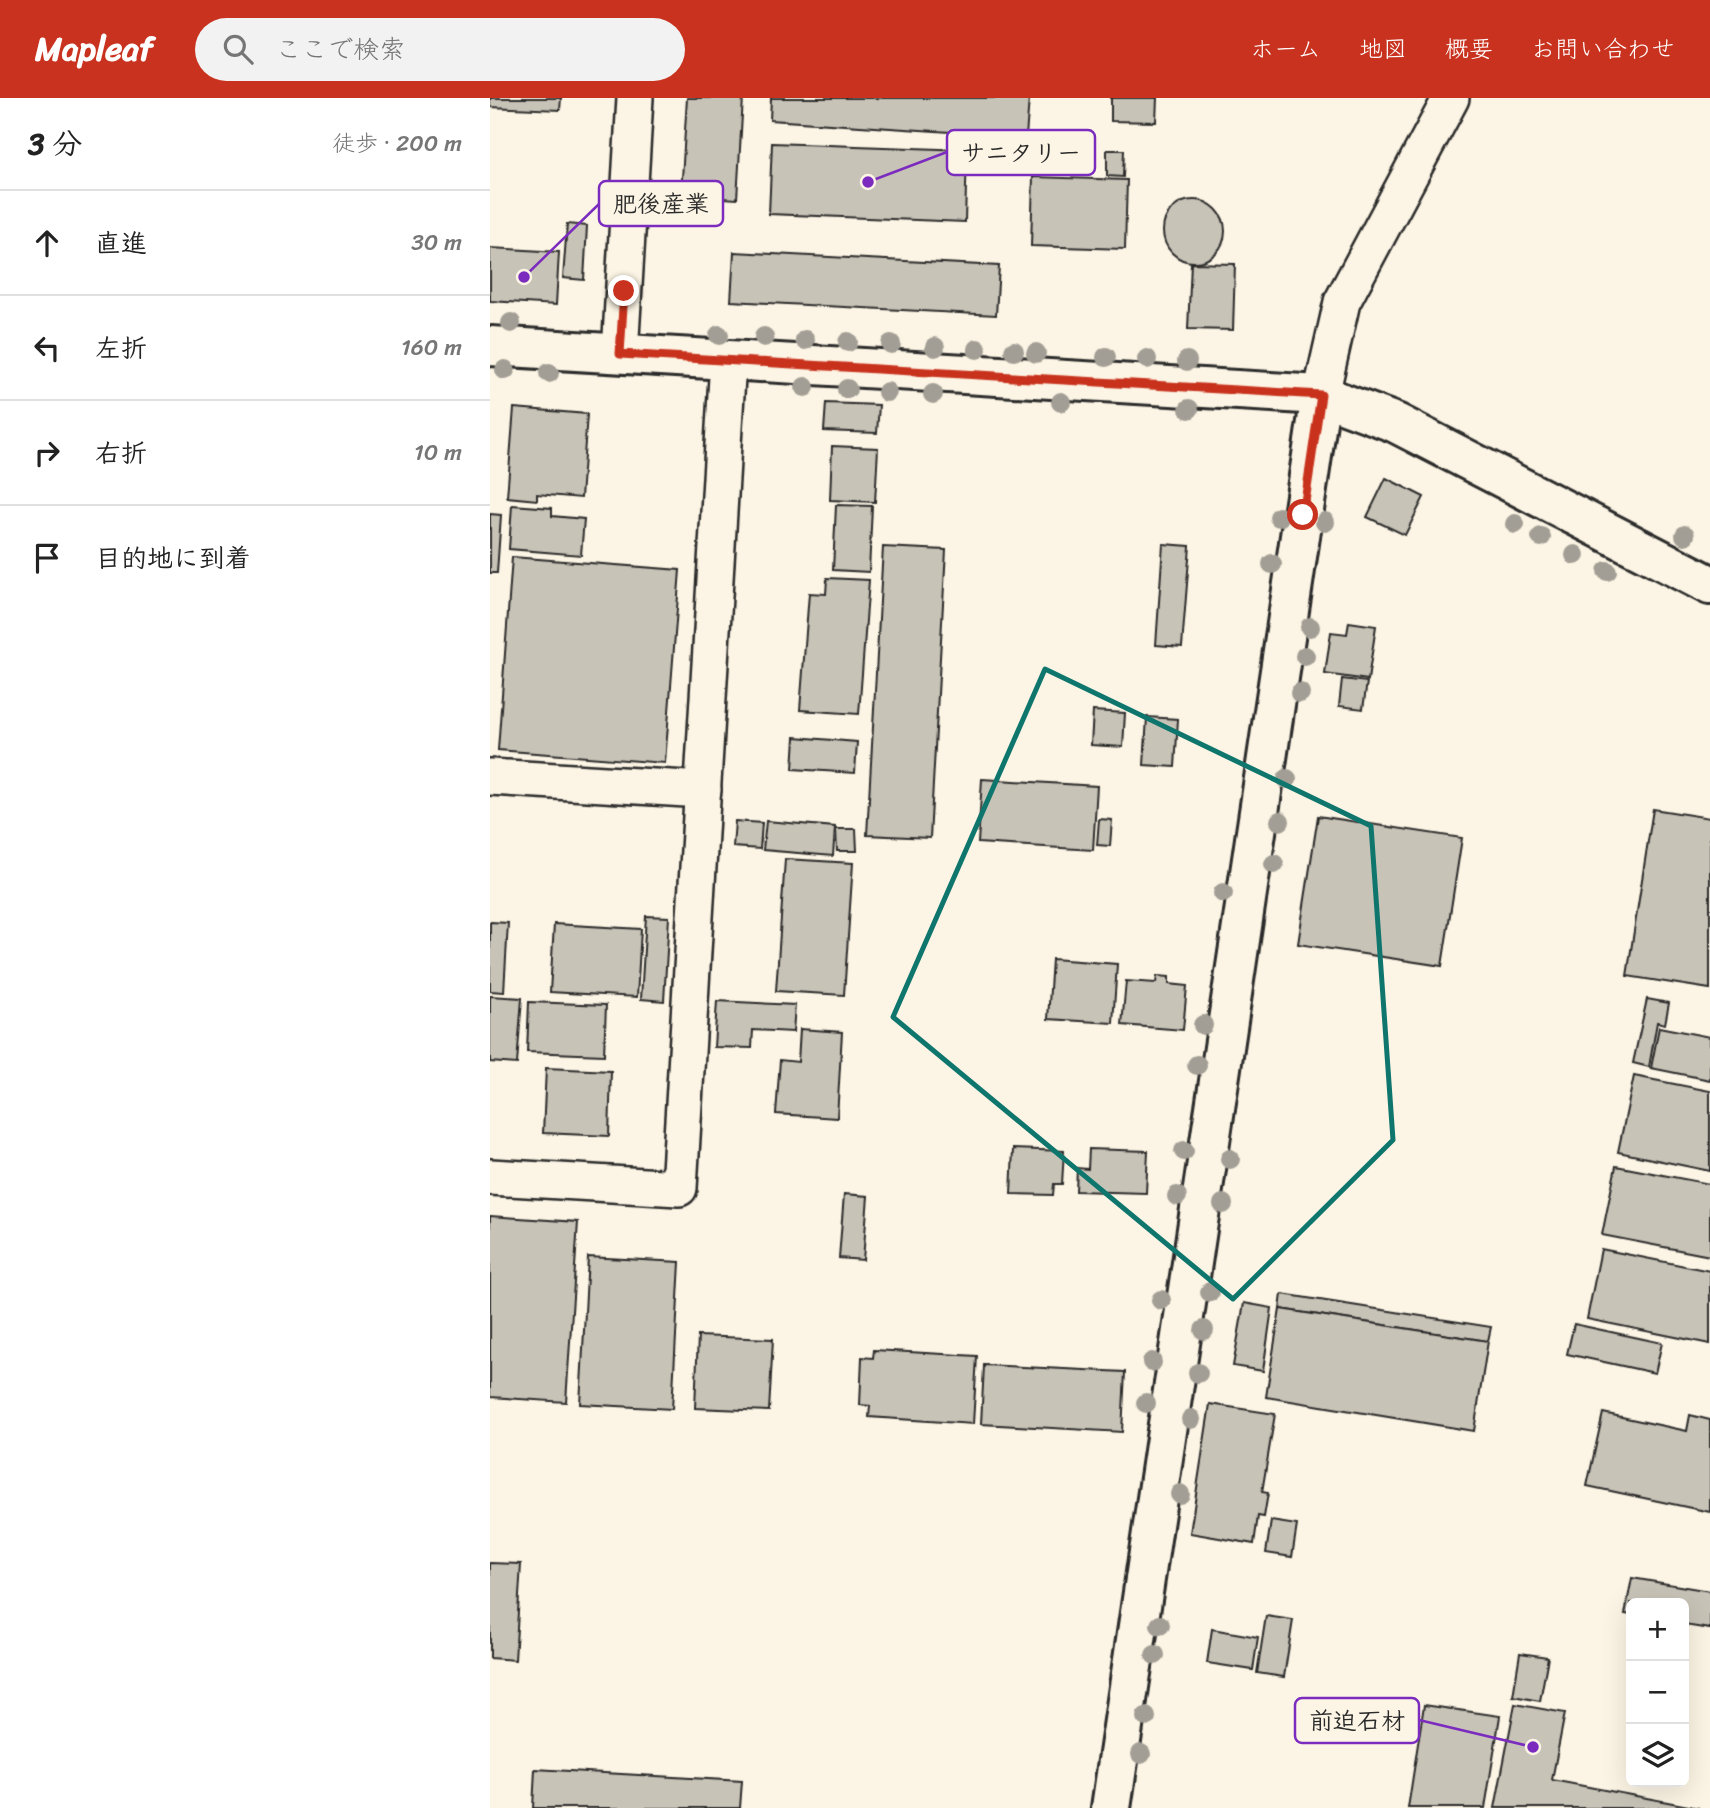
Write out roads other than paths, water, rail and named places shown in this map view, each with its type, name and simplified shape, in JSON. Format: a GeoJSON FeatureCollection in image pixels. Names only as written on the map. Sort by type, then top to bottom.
{"type":"FeatureCollection","features":[{"type":"Feature","properties":{"kind":"street"},"geometry":{"type":"LineString","coordinates":[[620,354],[635,98]]}},
{"type":"Feature","properties":{"kind":"street"},"geometry":{"type":"LineString","coordinates":[[1111,1808],[1321,395],[1342,302],[1451,98]]}},
{"type":"Feature","properties":{"kind":"street"},"geometry":{"type":"LineString","coordinates":[[490,346],[1321,395],[1396,423],[1710,585]]}},
{"type":"Feature","properties":{"kind":"street"},"geometry":{"type":"LineString","coordinates":[[490,1177],[679,1188],[728,360]]}},
{"type":"Feature","properties":{"kind":"street"},"geometry":{"type":"LineString","coordinates":[[490,777],[703,790]]}},
{"type":"Feature","properties":{"kind":"place","name":"サニタリー"},"geometry":{"type":"Point","coordinates":[868,182]}},
{"type":"Feature","properties":{"kind":"place","name":"肥後産業"},"geometry":{"type":"Point","coordinates":[524,277]}},
{"type":"Feature","properties":{"kind":"place","name":"前迫石材"},"geometry":{"type":"Point","coordinates":[1533,1747]}}]}
